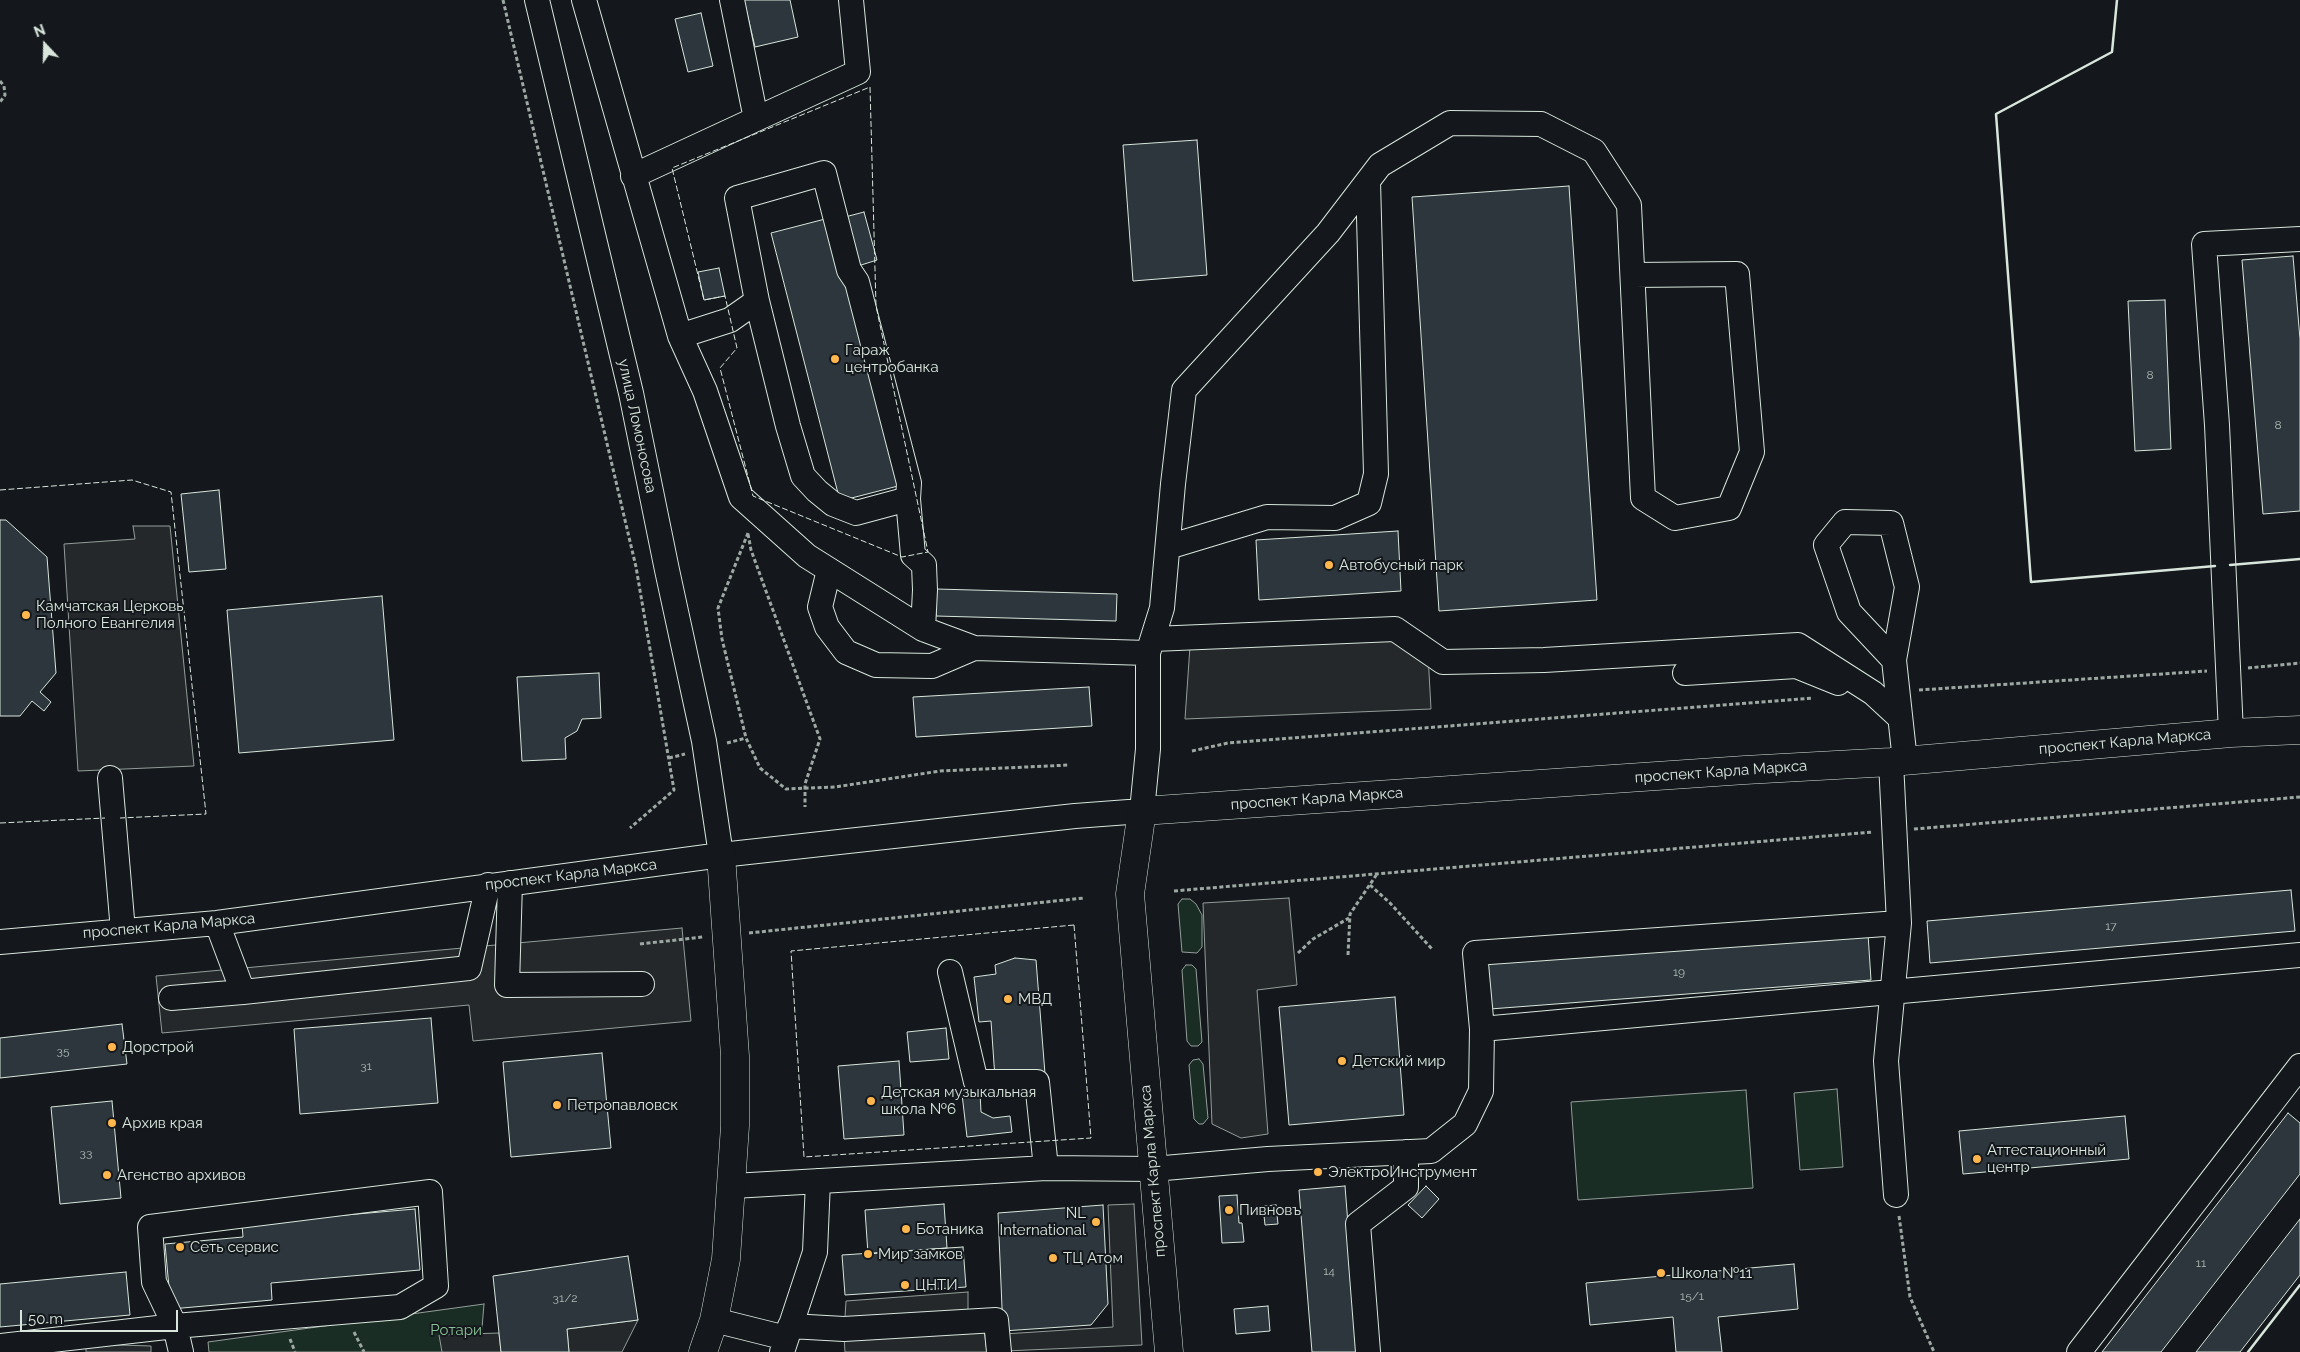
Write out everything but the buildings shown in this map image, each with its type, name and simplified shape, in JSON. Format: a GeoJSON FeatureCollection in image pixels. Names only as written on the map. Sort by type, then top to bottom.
{"type":"FeatureCollection","features":[{"type":"Feature","properties":{"kind":"main road","name":"проспект Карла Маркса"},"geometry":{"type":"LineString","coordinates":[[1169,1352],[1130,894],[1142,811],[1735,770],[1898,761],[2231,733],[2300,730]]}},
{"type":"Feature","properties":{"kind":"main road"},"geometry":{"type":"LineString","coordinates":[[703,1352],[714,1320],[725,1266],[733,1186],[735,1056],[721,855]]}},
{"type":"Feature","properties":{"kind":"street","name":"улица Ломоносова"},"geometry":{"type":"LineString","coordinates":[[537,0],[632,393],[667,570],[704,741],[721,855]]}},
{"type":"Feature","properties":{"kind":"street"},"geometry":{"type":"LineString","coordinates":[[584,0],[680,336],[705,391],[741,497],[807,556],[923,629],[974,648],[1150,646],[1395,628],[1443,662],[1544,660],[1798,645],[1874,693],[1900,718]]}},
{"type":"Feature","properties":{"kind":"street"},"geometry":{"type":"LineString","coordinates":[[732,0],[756,119]]}},
{"type":"Feature","properties":{"kind":"street"},"geometry":{"type":"LineString","coordinates":[[633,176],[858,72],[851,0]]}},
{"type":"Feature","properties":{"kind":"street"},"geometry":{"type":"LineString","coordinates":[[1142,811],[1148,749],[1150,646],[1162,608],[1184,390],[1328,233],[1380,165],[1450,122],[1541,124],[1594,151],[1629,205],[1643,498],[1676,518],[1729,508],[1752,452],[1737,274],[1633,275]]}},
{"type":"Feature","properties":{"kind":"street"},"geometry":{"type":"LineString","coordinates":[[908,499],[856,513],[833,504],[803,476],[788,426],[757,301],[737,198],[824,173],[849,270],[857,282],[909,483],[908,499],[912,555],[924,565],[923,629]]}},
{"type":"Feature","properties":{"kind":"street"},"geometry":{"type":"LineString","coordinates":[[1168,547],[1267,517],[1335,518],[1368,503],[1376,474],[1368,181]]}},
{"type":"Feature","properties":{"kind":"street"},"geometry":{"type":"LineString","coordinates":[[2231,733],[2217,425],[2204,244],[2300,239]]}},
{"type":"Feature","properties":{"kind":"street"},"geometry":{"type":"LineString","coordinates":[[680,336],[730,320],[757,301]]}},
{"type":"Feature","properties":{"kind":"street"},"geometry":{"type":"LineString","coordinates":[[1894,660],[1849,612],[1826,544],[1845,522],[1891,522],[1907,587],[1894,660],[1900,718],[1895,831],[1899,923],[1886,1060],[1896,1195]]}},
{"type":"Feature","properties":{"kind":"street"},"geometry":{"type":"LineString","coordinates":[[828,570],[820,606],[827,627],[846,652],[876,665],[932,666],[974,648]]}},
{"type":"Feature","properties":{"kind":"street"},"geometry":{"type":"LineString","coordinates":[[1685,672],[1796,666],[1827,680],[1874,693]]}},
{"type":"Feature","properties":{"kind":"street"},"geometry":{"type":"LineString","coordinates":[[110,778],[123,931]]}},
{"type":"Feature","properties":{"kind":"street","name":"проспект Карла Маркса"},"geometry":{"type":"LineString","coordinates":[[0,942],[217,923],[721,855],[1075,816],[1142,811]]}},
{"type":"Feature","properties":{"kind":"street"},"geometry":{"type":"LineString","coordinates":[[499,884],[507,985],[642,984]]}},
{"type":"Feature","properties":{"kind":"street"},"geometry":{"type":"LineString","coordinates":[[171,998],[469,968],[499,884]]}},
{"type":"Feature","properties":{"kind":"street"},"geometry":{"type":"LineString","coordinates":[[217,923],[243,992]]}},
{"type":"Feature","properties":{"kind":"street"},"geometry":{"type":"LineString","coordinates":[[733,1186],[1046,1168],[1153,1169],[1268,1159],[1431,1151],[1465,1124],[1481,1092],[1482,1029],[1475,953],[1899,923]]}},
{"type":"Feature","properties":{"kind":"street"},"geometry":{"type":"LineString","coordinates":[[1482,1029],[2300,955]]}},
{"type":"Feature","properties":{"kind":"street"},"geometry":{"type":"LineString","coordinates":[[950,972],[976,1082],[1037,1082],[1046,1168]]}},
{"type":"Feature","properties":{"kind":"street"},"geometry":{"type":"LineString","coordinates":[[2079,1352],[2300,1066]]}},
{"type":"Feature","properties":{"kind":"street"},"geometry":{"type":"LineString","coordinates":[[1368,1352],[1358,1224],[1406,1187],[1406,1152]]}},
{"type":"Feature","properties":{"kind":"street"},"geometry":{"type":"LineString","coordinates":[[786,1339],[815,1252],[818,1181]]}},
{"type":"Feature","properties":{"kind":"street"},"geometry":{"type":"LineString","coordinates":[[0,1346],[175,1326],[400,1307],[436,1286],[430,1192],[150,1227],[154,1282],[175,1326],[181,1352]]}},
{"type":"Feature","properties":{"kind":"street"},"geometry":{"type":"LineString","coordinates":[[714,1320],[786,1339],[844,1329],[996,1320],[999,1352]]}},
{"type":"Feature","properties":{"kind":"path"},"geometry":{"type":"LineString","coordinates":[[503,0],[636,567],[674,790],[630,828]]}},
{"type":"Feature","properties":{"kind":"path"},"geometry":{"type":"LineString","coordinates":[[0,81],[4,86],[5,95],[0,102]]}},
{"type":"Feature","properties":{"kind":"path"},"geometry":{"type":"LineString","coordinates":[[741,497],[751,550],[820,738],[805,789],[805,807]]}},
{"type":"Feature","properties":{"kind":"path"},"geometry":{"type":"LineString","coordinates":[[748,533],[718,608],[722,640],[746,738],[760,768],[786,789],[835,787],[940,772],[1070,765]]}},
{"type":"Feature","properties":{"kind":"path"},"geometry":{"type":"LineString","coordinates":[[1897,692],[2300,664]]}},
{"type":"Feature","properties":{"kind":"path"},"geometry":{"type":"LineString","coordinates":[[1192,751],[1228,742],[1814,698]]}},
{"type":"Feature","properties":{"kind":"path"},"geometry":{"type":"LineString","coordinates":[[1174,891],[2300,797]]}},
{"type":"Feature","properties":{"kind":"path"},"geometry":{"type":"LineString","coordinates":[[1348,954],[1349,917],[1359,898],[1377,874]]}},
{"type":"Feature","properties":{"kind":"path"},"geometry":{"type":"LineString","coordinates":[[1370,885],[1394,907],[1432,949]]}},
{"type":"Feature","properties":{"kind":"path"},"geometry":{"type":"LineString","coordinates":[[640,944],[1084,898]]}},
{"type":"Feature","properties":{"kind":"path"},"geometry":{"type":"LineString","coordinates":[[1298,953],[1313,939],[1349,917]]}},
{"type":"Feature","properties":{"kind":"path"},"geometry":{"type":"LineString","coordinates":[[1896,1195],[1910,1297],[1934,1352]]}},
{"type":"Feature","properties":{"kind":"green space"},"geometry":{"type":"Polygon","coordinates":[[[1182,899],[1190,899],[1196,904],[1202,915],[1202,947],[1197,953],[1182,952],[1178,904],[1182,899]]]}},
{"type":"Feature","properties":{"kind":"green space"},"geometry":{"type":"Polygon","coordinates":[[[1186,965],[1192,965],[1196,969],[1202,1042],[1198,1046],[1191,1046],[1187,1041],[1182,970],[1186,965]]]}},
{"type":"Feature","properties":{"kind":"green space"},"geometry":{"type":"Polygon","coordinates":[[[1199,1059],[1203,1064],[1208,1118],[1203,1124],[1199,1124],[1194,1119],[1189,1065],[1193,1060],[1199,1059]]]}},
{"type":"Feature","properties":{"kind":"green space"},"geometry":{"type":"Polygon","coordinates":[[[1837,1089],[1843,1167],[1800,1170],[1794,1093],[1837,1089]]]}},
{"type":"Feature","properties":{"kind":"green space"},"geometry":{"type":"Polygon","coordinates":[[[1746,1090],[1753,1188],[1578,1200],[1571,1102],[1746,1090]]]}},
{"type":"Feature","properties":{"kind":"green space","name":"Ротари"},"geometry":{"type":"Polygon","coordinates":[[[484,1304],[480,1352],[209,1352],[208,1342],[484,1304]]]}},
{"type":"Feature","properties":{"kind":"shaded area"},"geometry":{"type":"Polygon","coordinates":[[[133,526],[170,526],[194,766],[78,771],[64,544],[135,539],[133,526]]]}},
{"type":"Feature","properties":{"kind":"shaded area"},"geometry":{"type":"Polygon","coordinates":[[[1427,636],[1431,709],[1185,719],[1190,646],[1427,636]]]}},
{"type":"Feature","properties":{"kind":"shaded area"},"geometry":{"type":"Polygon","coordinates":[[[1289,898],[1297,985],[1257,990],[1268,1134],[1241,1138],[1212,1124],[1203,903],[1289,898]]]}},
{"type":"Feature","properties":{"kind":"shaded area"},"geometry":{"type":"Polygon","coordinates":[[[682,928],[691,1021],[473,1041],[469,1005],[162,1033],[156,976],[682,928]]]}},
{"type":"Feature","properties":{"kind":"shaded area"},"geometry":{"type":"Polygon","coordinates":[[[1134,1204],[1142,1345],[1005,1351],[1004,1334],[1113,1327],[1108,1205],[1134,1204]]]}},
{"type":"Feature","properties":{"kind":"shaded area"},"geometry":{"type":"Polygon","coordinates":[[[968,1292],[968,1311],[845,1317],[846,1301],[968,1292]]]}},
{"type":"Feature","properties":{"kind":"shaded area"},"geometry":{"type":"Polygon","coordinates":[[[638,1320],[622,1352],[569,1352],[567,1329],[638,1320]]]}},
{"type":"Feature","properties":{"kind":"shaded area"},"geometry":{"type":"Polygon","coordinates":[[[984,1329],[987,1352],[845,1352],[844,1337],[984,1329]]]}},
{"type":"Feature","properties":{"kind":"shaded area"},"geometry":{"type":"Polygon","coordinates":[[[499,1333],[501,1352],[442,1352],[439,1335],[499,1333]]]}},
{"type":"Feature","properties":{"kind":"shaded area"},"geometry":{"type":"Polygon","coordinates":[[[86,1344],[151,1346],[151,1352],[86,1352],[86,1344]]]}},
{"type":"Feature","properties":{"kind":"fence"},"geometry":{"type":"LineString","coordinates":[[870,87],[876,306],[928,552],[902,557],[753,496],[720,368],[737,348],[725,296],[704,300],[672,168],[870,87]]}},
{"type":"Feature","properties":{"kind":"fence"},"geometry":{"type":"LineString","coordinates":[[0,490],[132,480],[171,492],[206,814],[120,818]]}},
{"type":"Feature","properties":{"kind":"fence"},"geometry":{"type":"LineString","coordinates":[[0,823],[105,818]]}},
{"type":"Feature","properties":{"kind":"fence"},"geometry":{"type":"LineString","coordinates":[[1074,925],[1091,1138],[804,1157],[791,951],[1074,925]]}},
{"type":"Feature","properties":{"kind":"wall"},"geometry":{"type":"LineString","coordinates":[[2117,0],[2112,52],[1996,114],[2031,582],[2215,566]]}},
{"type":"Feature","properties":{"kind":"wall"},"geometry":{"type":"LineString","coordinates":[[2230,565],[2300,559]]}},
{"type":"Feature","properties":{"kind":"wall"},"geometry":{"type":"LineString","coordinates":[[2248,1352],[2300,1285]]}},
{"type":"Feature","properties":{"kind":"place","name":"Гараж центробанка"},"geometry":{"type":"Point","coordinates":[835,359]}},
{"type":"Feature","properties":{"kind":"place","name":"Автобусный парк"},"geometry":{"type":"Point","coordinates":[1329,565]}},
{"type":"Feature","properties":{"kind":"place","name":"Камчатская Церковь Полного Евангелия"},"geometry":{"type":"Point","coordinates":[26,615]}},
{"type":"Feature","properties":{"kind":"place","name":"МВД"},"geometry":{"type":"Point","coordinates":[1008,999]}},
{"type":"Feature","properties":{"kind":"place","name":"Дорстрой"},"geometry":{"type":"Point","coordinates":[112,1047]}},
{"type":"Feature","properties":{"kind":"place","name":"Детский мир"},"geometry":{"type":"Point","coordinates":[1342,1061]}},
{"type":"Feature","properties":{"kind":"place","name":"Детская музыкальная школа №6"},"geometry":{"type":"Point","coordinates":[871,1101]}},
{"type":"Feature","properties":{"kind":"place","name":"Петропавловск"},"geometry":{"type":"Point","coordinates":[557,1105]}},
{"type":"Feature","properties":{"kind":"place","name":"Архив края"},"geometry":{"type":"Point","coordinates":[112,1123]}},
{"type":"Feature","properties":{"kind":"place","name":"Аттестационный центр"},"geometry":{"type":"Point","coordinates":[1977,1159]}},
{"type":"Feature","properties":{"kind":"place","name":"ЭлектроИнструмент"},"geometry":{"type":"Point","coordinates":[1318,1172]}},
{"type":"Feature","properties":{"kind":"place","name":"Агенство архивов"},"geometry":{"type":"Point","coordinates":[107,1175]}},
{"type":"Feature","properties":{"kind":"place","name":"Пивновъ"},"geometry":{"type":"Point","coordinates":[1229,1210]}},
{"type":"Feature","properties":{"kind":"place","name":"NL International"},"geometry":{"type":"Point","coordinates":[1096,1222]}},
{"type":"Feature","properties":{"kind":"place","name":"Ботаника"},"geometry":{"type":"Point","coordinates":[906,1229]}},
{"type":"Feature","properties":{"kind":"place","name":"Сеть сервис"},"geometry":{"type":"Point","coordinates":[180,1247]}},
{"type":"Feature","properties":{"kind":"place","name":"Мир замков"},"geometry":{"type":"Point","coordinates":[868,1254]}},
{"type":"Feature","properties":{"kind":"place","name":"ТЦ Атом"},"geometry":{"type":"Point","coordinates":[1053,1258]}},
{"type":"Feature","properties":{"kind":"place","name":"Школа №11"},"geometry":{"type":"Point","coordinates":[1661,1273]}},
{"type":"Feature","properties":{"kind":"place","name":"ЦНТИ"},"geometry":{"type":"Point","coordinates":[905,1285]}}]}
